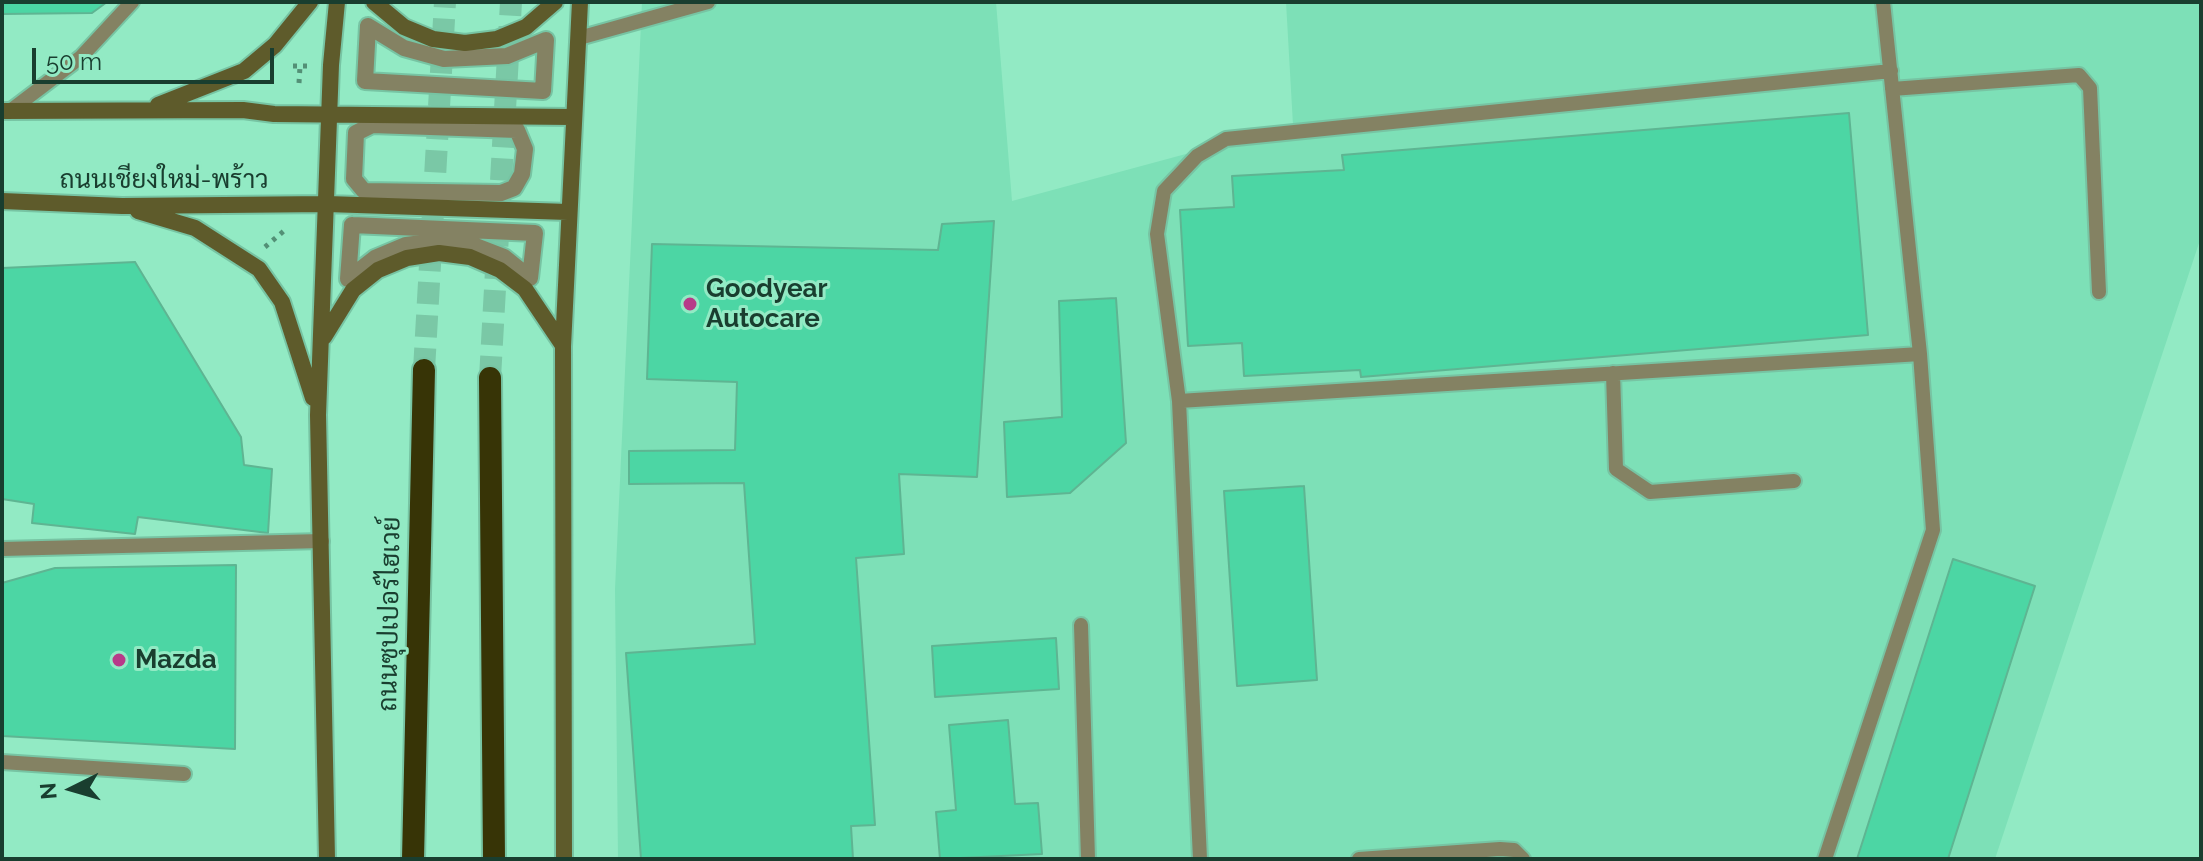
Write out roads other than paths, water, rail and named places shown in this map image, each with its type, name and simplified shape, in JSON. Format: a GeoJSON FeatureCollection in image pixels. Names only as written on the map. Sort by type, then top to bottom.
{"type":"FeatureCollection","features":[{"type":"Feature","properties":{"kind":"highway","name":"ถนนซุปเปอร์ไฮเวย์"},"geometry":{"type":"LineString","coordinates":[[413,859],[424,370]]}},
{"type":"Feature","properties":{"kind":"highway"},"geometry":{"type":"LineString","coordinates":[[490,378],[494,859]]}},
{"type":"Feature","properties":{"kind":"main road"},"geometry":{"type":"LineString","coordinates":[[145,109],[244,71],[275,45],[310,2]]}},
{"type":"Feature","properties":{"kind":"main road"},"geometry":{"type":"LineString","coordinates":[[327,859],[318,415],[329,113],[337,2]]}},
{"type":"Feature","properties":{"kind":"main road"},"geometry":{"type":"LineString","coordinates":[[374,2],[404,27],[433,39],[465,43],[497,39],[526,27],[555,2]]}},
{"type":"Feature","properties":{"kind":"main road"},"geometry":{"type":"LineString","coordinates":[[564,859],[563,346],[580,2]]}},
{"type":"Feature","properties":{"kind":"main road"},"geometry":{"type":"LineString","coordinates":[[6,111],[145,109],[572,117]]}},
{"type":"Feature","properties":{"kind":"main road","name":"ถนนเชียงใหม่-พร้าว"},"geometry":{"type":"LineString","coordinates":[[2,201],[122,206],[327,204],[568,212]]}},
{"type":"Feature","properties":{"kind":"main road"},"geometry":{"type":"LineString","coordinates":[[122,206],[195,228],[259,269],[282,302],[318,415]]}},
{"type":"Feature","properties":{"kind":"main road"},"geometry":{"type":"LineString","coordinates":[[320,346],[334,315],[353,290],[378,270],[407,258],[439,253],[470,257],[500,270],[525,289],[563,346]]}},
{"type":"Feature","properties":{"kind":"street"},"geometry":{"type":"LineString","coordinates":[[368,26],[404,48],[444,59],[507,56],[546,40],[543,91],[365,81],[368,26]]}},
{"type":"Feature","properties":{"kind":"street"},"geometry":{"type":"LineString","coordinates":[[372,125],[517,130],[525,149],[522,174],[514,188],[501,193],[364,191],[354,179],[356,133],[372,125]]}},
{"type":"Feature","properties":{"kind":"street"},"geometry":{"type":"LineString","coordinates":[[352,225],[535,233],[530,278],[504,257],[473,245],[439,241],[406,245],[375,258],[348,279],[352,225]]}},
{"type":"Feature","properties":{"kind":"lane"},"geometry":{"type":"LineString","coordinates":[[6,111],[81,57],[132,2]]}},
{"type":"Feature","properties":{"kind":"lane"},"geometry":{"type":"LineString","coordinates":[[579,38],[708,2]]}},
{"type":"Feature","properties":{"kind":"lane"},"geometry":{"type":"LineString","coordinates":[[1825,859],[1933,530],[1920,354],[1883,2]]}},
{"type":"Feature","properties":{"kind":"lane"},"geometry":{"type":"LineString","coordinates":[[1200,859],[1179,401],[1157,234],[1164,191],[1197,156],[1226,139],[1891,71]]}},
{"type":"Feature","properties":{"kind":"lane"},"geometry":{"type":"LineString","coordinates":[[1892,89],[2079,75],[2090,88],[2099,292]]}},
{"type":"Feature","properties":{"kind":"lane"},"geometry":{"type":"LineString","coordinates":[[1179,401],[1920,354]]}},
{"type":"Feature","properties":{"kind":"lane"},"geometry":{"type":"LineString","coordinates":[[1613,373],[1616,469],[1650,492],[1794,481]]}},
{"type":"Feature","properties":{"kind":"lane"},"geometry":{"type":"LineString","coordinates":[[2,549],[322,541]]}},
{"type":"Feature","properties":{"kind":"lane"},"geometry":{"type":"LineString","coordinates":[[1081,625],[1088,859]]}},
{"type":"Feature","properties":{"kind":"lane"},"geometry":{"type":"LineString","coordinates":[[2,762],[184,774]]}},
{"type":"Feature","properties":{"kind":"lane"},"geometry":{"type":"LineString","coordinates":[[1359,859],[1500,849],[1514,850],[1523,859]]}},
{"type":"Feature","properties":{"kind":"tunnel"},"geometry":{"type":"LineString","coordinates":[[424,370],[445,2]]}},
{"type":"Feature","properties":{"kind":"tunnel"},"geometry":{"type":"LineString","coordinates":[[490,378],[511,2]]}},
{"type":"Feature","properties":{"kind":"place","name":"Goodyear Autocare"},"geometry":{"type":"Point","coordinates":[690,304]}},
{"type":"Feature","properties":{"kind":"place","name":"Mazda"},"geometry":{"type":"Point","coordinates":[119,660]}}]}
